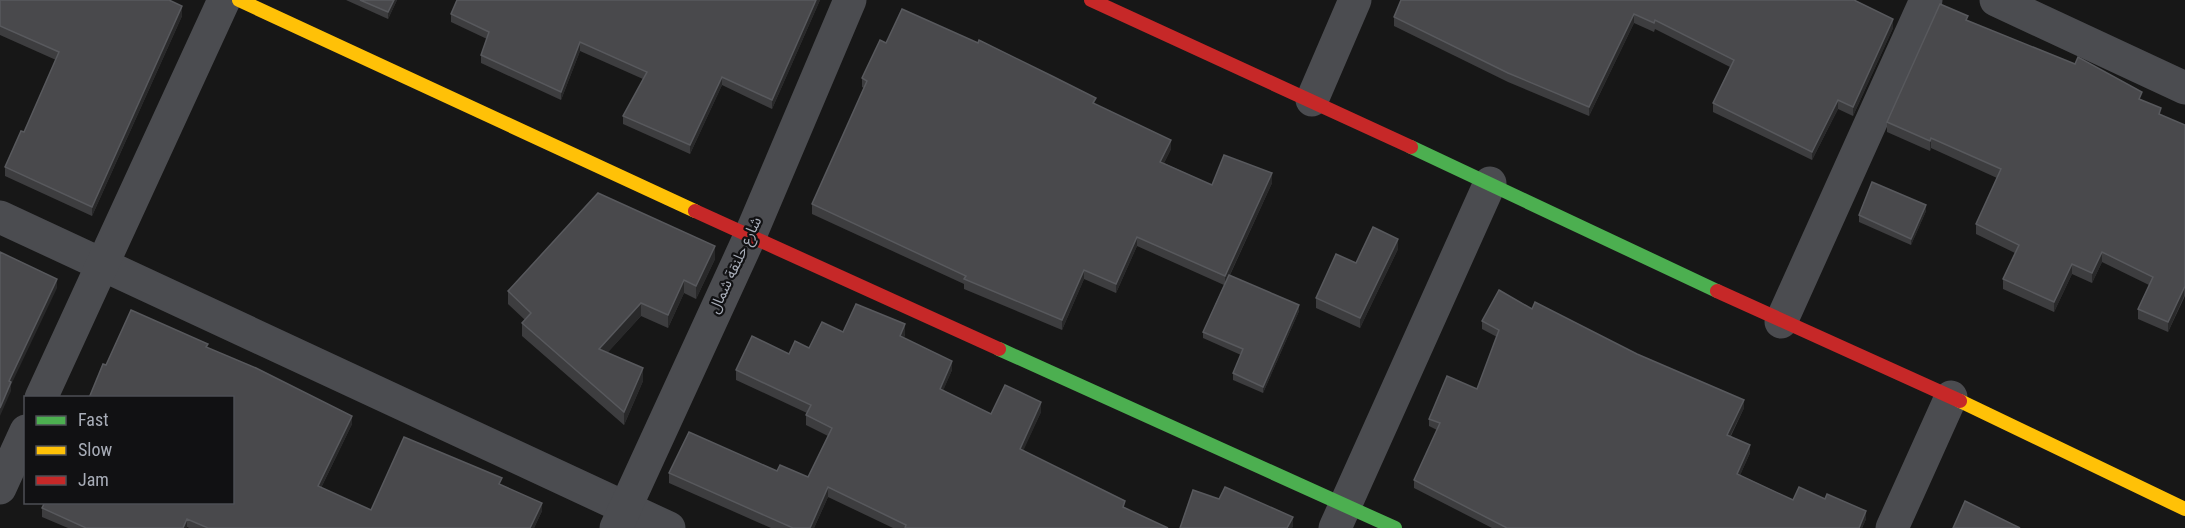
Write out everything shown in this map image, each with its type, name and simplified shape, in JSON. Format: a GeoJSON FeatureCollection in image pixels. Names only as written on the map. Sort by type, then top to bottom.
{"type":"FeatureCollection","features":[{"type":"Feature","properties":{"kind":"street"},"geometry":{"type":"LineString","coordinates":[[42,396],[224,0]]}},
{"type":"Feature","properties":{"kind":"street"},"geometry":{"type":"LineString","coordinates":[[239,0],[750,236],[1340,517],[1395,528]]}},
{"type":"Feature","properties":{"kind":"street","name":"شارع حلنقة شمال"},"geometry":{"type":"LineString","coordinates":[[620,518],[750,236],[850,0]]}},
{"type":"Feature","properties":{"kind":"street"},"geometry":{"type":"LineString","coordinates":[[1091,0],[1490,183],[1781,322],[1951,397],[2185,509]]}},
{"type":"Feature","properties":{"kind":"street"},"geometry":{"type":"LineString","coordinates":[[1312,100],[1355,0]]}},
{"type":"Feature","properties":{"kind":"street"},"geometry":{"type":"LineString","coordinates":[[1781,322],[1926,0]]}},
{"type":"Feature","properties":{"kind":"street"},"geometry":{"type":"LineString","coordinates":[[1996,0],[2185,88]]}},
{"type":"Feature","properties":{"kind":"street"},"geometry":{"type":"LineString","coordinates":[[1340,517],[1490,183]]}},
{"type":"Feature","properties":{"kind":"street"},"geometry":{"type":"LineString","coordinates":[[0,217],[620,518],[669,528]]}},
{"type":"Feature","properties":{"kind":"street"},"geometry":{"type":"LineString","coordinates":[[1892,528],[1951,397]]}},
{"type":"Feature","properties":{"kind":"street"},"geometry":{"type":"LineString","coordinates":[[0,488],[24,435]]}},
{"type":"Feature","properties":{"kind":"building"},"geometry":{"type":"Polygon","coordinates":[[[0,0],[169,0],[182,6],[92,207],[5,167],[21,131],[24,132],[59,52],[0,26],[0,0]]]}},
{"type":"Feature","properties":{"kind":"building"},"geometry":{"type":"Polygon","coordinates":[[[360,0],[394,0],[388,12],[360,0]]]}},
{"type":"Feature","properties":{"kind":"building"},"geometry":{"type":"Polygon","coordinates":[[[457,0],[816,0],[772,100],[722,77],[690,145],[623,116],[647,72],[580,42],[561,92],[481,55],[489,32],[451,14],[457,0]]]}},
{"type":"Feature","properties":{"kind":"building"},"geometry":{"type":"Polygon","coordinates":[[[1401,0],[1854,0],[1893,19],[1853,107],[1838,100],[1812,152],[1713,103],[1734,60],[1655,20],[1654,23],[1634,14],[1589,107],[1508,73],[1394,17],[1401,0]]]}},
{"type":"Feature","properties":{"kind":"building"},"geometry":{"type":"Polygon","coordinates":[[[1940,4],[1968,16],[1966,20],[2075,64],[2078,57],[2142,92],[2139,99],[2161,108],[2159,114],[2185,125],[2185,286],[2168,322],[2138,309],[2153,277],[2102,252],[2092,273],[2072,264],[2054,302],[2003,279],[2019,245],[1976,224],[2001,169],[1931,138],[1930,141],[1887,122],[1940,4]]]}},
{"type":"Feature","properties":{"kind":"building"},"geometry":{"type":"Polygon","coordinates":[[[902,9],[978,43],[979,40],[1096,98],[1093,103],[1171,140],[1160,162],[1212,185],[1224,155],[1272,173],[1225,276],[1137,237],[1116,284],[1084,270],[1062,320],[964,279],[966,276],[812,204],[867,81],[862,78],[880,40],[886,43],[902,9]]]}},
{"type":"Feature","properties":{"kind":"building"},"geometry":{"type":"Polygon","coordinates":[[[1872,182],[1926,205],[1911,239],[1859,215],[1872,182]]]}},
{"type":"Feature","properties":{"kind":"building"},"geometry":{"type":"Polygon","coordinates":[[[598,193],[715,246],[696,286],[684,280],[668,315],[641,303],[599,349],[643,368],[624,412],[522,323],[531,313],[508,291],[598,193]]]}},
{"type":"Feature","properties":{"kind":"building"},"geometry":{"type":"Polygon","coordinates":[[[1373,227],[1398,239],[1360,318],[1316,298],[1336,254],[1356,263],[1373,227]]]}},
{"type":"Feature","properties":{"kind":"building"},"geometry":{"type":"Polygon","coordinates":[[[0,252],[57,279],[9,381],[11,382],[0,408],[0,252]]]}},
{"type":"Feature","properties":{"kind":"building"},"geometry":{"type":"Polygon","coordinates":[[[1229,275],[1299,305],[1263,387],[1233,373],[1243,349],[1203,332],[1229,275]]]}},
{"type":"Feature","properties":{"kind":"building"},"geometry":{"type":"Polygon","coordinates":[[[1499,290],[1532,309],[1535,302],[1637,354],[1744,400],[1727,435],[1750,445],[1737,474],[1793,500],[1799,487],[1825,499],[1827,494],[1866,511],[1859,528],[1507,528],[1414,480],[1440,423],[1429,419],[1447,376],[1477,389],[1499,330],[1482,321],[1499,290]]]}},
{"type":"Feature","properties":{"kind":"building"},"geometry":{"type":"Polygon","coordinates":[[[856,304],[905,324],[900,336],[952,361],[940,389],[991,414],[1005,385],[1041,402],[1020,449],[1125,501],[1123,507],[1168,528],[905,528],[906,525],[828,487],[810,528],[793,528],[669,473],[689,432],[777,471],[780,465],[808,477],[832,428],[806,415],[811,405],[736,370],[752,336],[789,354],[795,341],[809,348],[822,322],[843,332],[856,304]]]}},
{"type":"Feature","properties":{"kind":"building"},"geometry":{"type":"Polygon","coordinates":[[[131,310],[208,344],[206,347],[256,368],[352,416],[318,486],[371,510],[404,437],[502,478],[499,484],[542,503],[530,528],[208,528],[187,519],[183,528],[86,528],[42,508],[44,504],[234,504],[234,396],[90,396],[103,364],[106,365],[131,310]]]}},
{"type":"Feature","properties":{"kind":"building"},"geometry":{"type":"Polygon","coordinates":[[[1225,487],[1293,517],[1287,528],[1180,528],[1193,490],[1219,499],[1225,487]]]}},
{"type":"Feature","properties":{"kind":"building"},"geometry":{"type":"Polygon","coordinates":[[[1965,501],[2020,528],[1953,528],[1965,501]]]}},
{"type":"Feature","properties":{"kind":"traffic: fast"},"geometry":{"type":"LineString","coordinates":[[1411,147],[1717,291]]}},
{"type":"Feature","properties":{"kind":"traffic: fast"},"geometry":{"type":"LineString","coordinates":[[999,349],[1395,528]]}},
{"type":"Feature","properties":{"kind":"traffic: slow"},"geometry":{"type":"LineString","coordinates":[[239,0],[695,211]]}},
{"type":"Feature","properties":{"kind":"traffic: slow"},"geometry":{"type":"LineString","coordinates":[[1960,401],[2185,509]]}},
{"type":"Feature","properties":{"kind":"traffic: jam"},"geometry":{"type":"LineString","coordinates":[[1091,0],[1411,147]]}},
{"type":"Feature","properties":{"kind":"traffic: jam"},"geometry":{"type":"LineString","coordinates":[[695,211],[999,349]]}},
{"type":"Feature","properties":{"kind":"traffic: jam"},"geometry":{"type":"LineString","coordinates":[[1717,291],[1960,401]]}}]}
